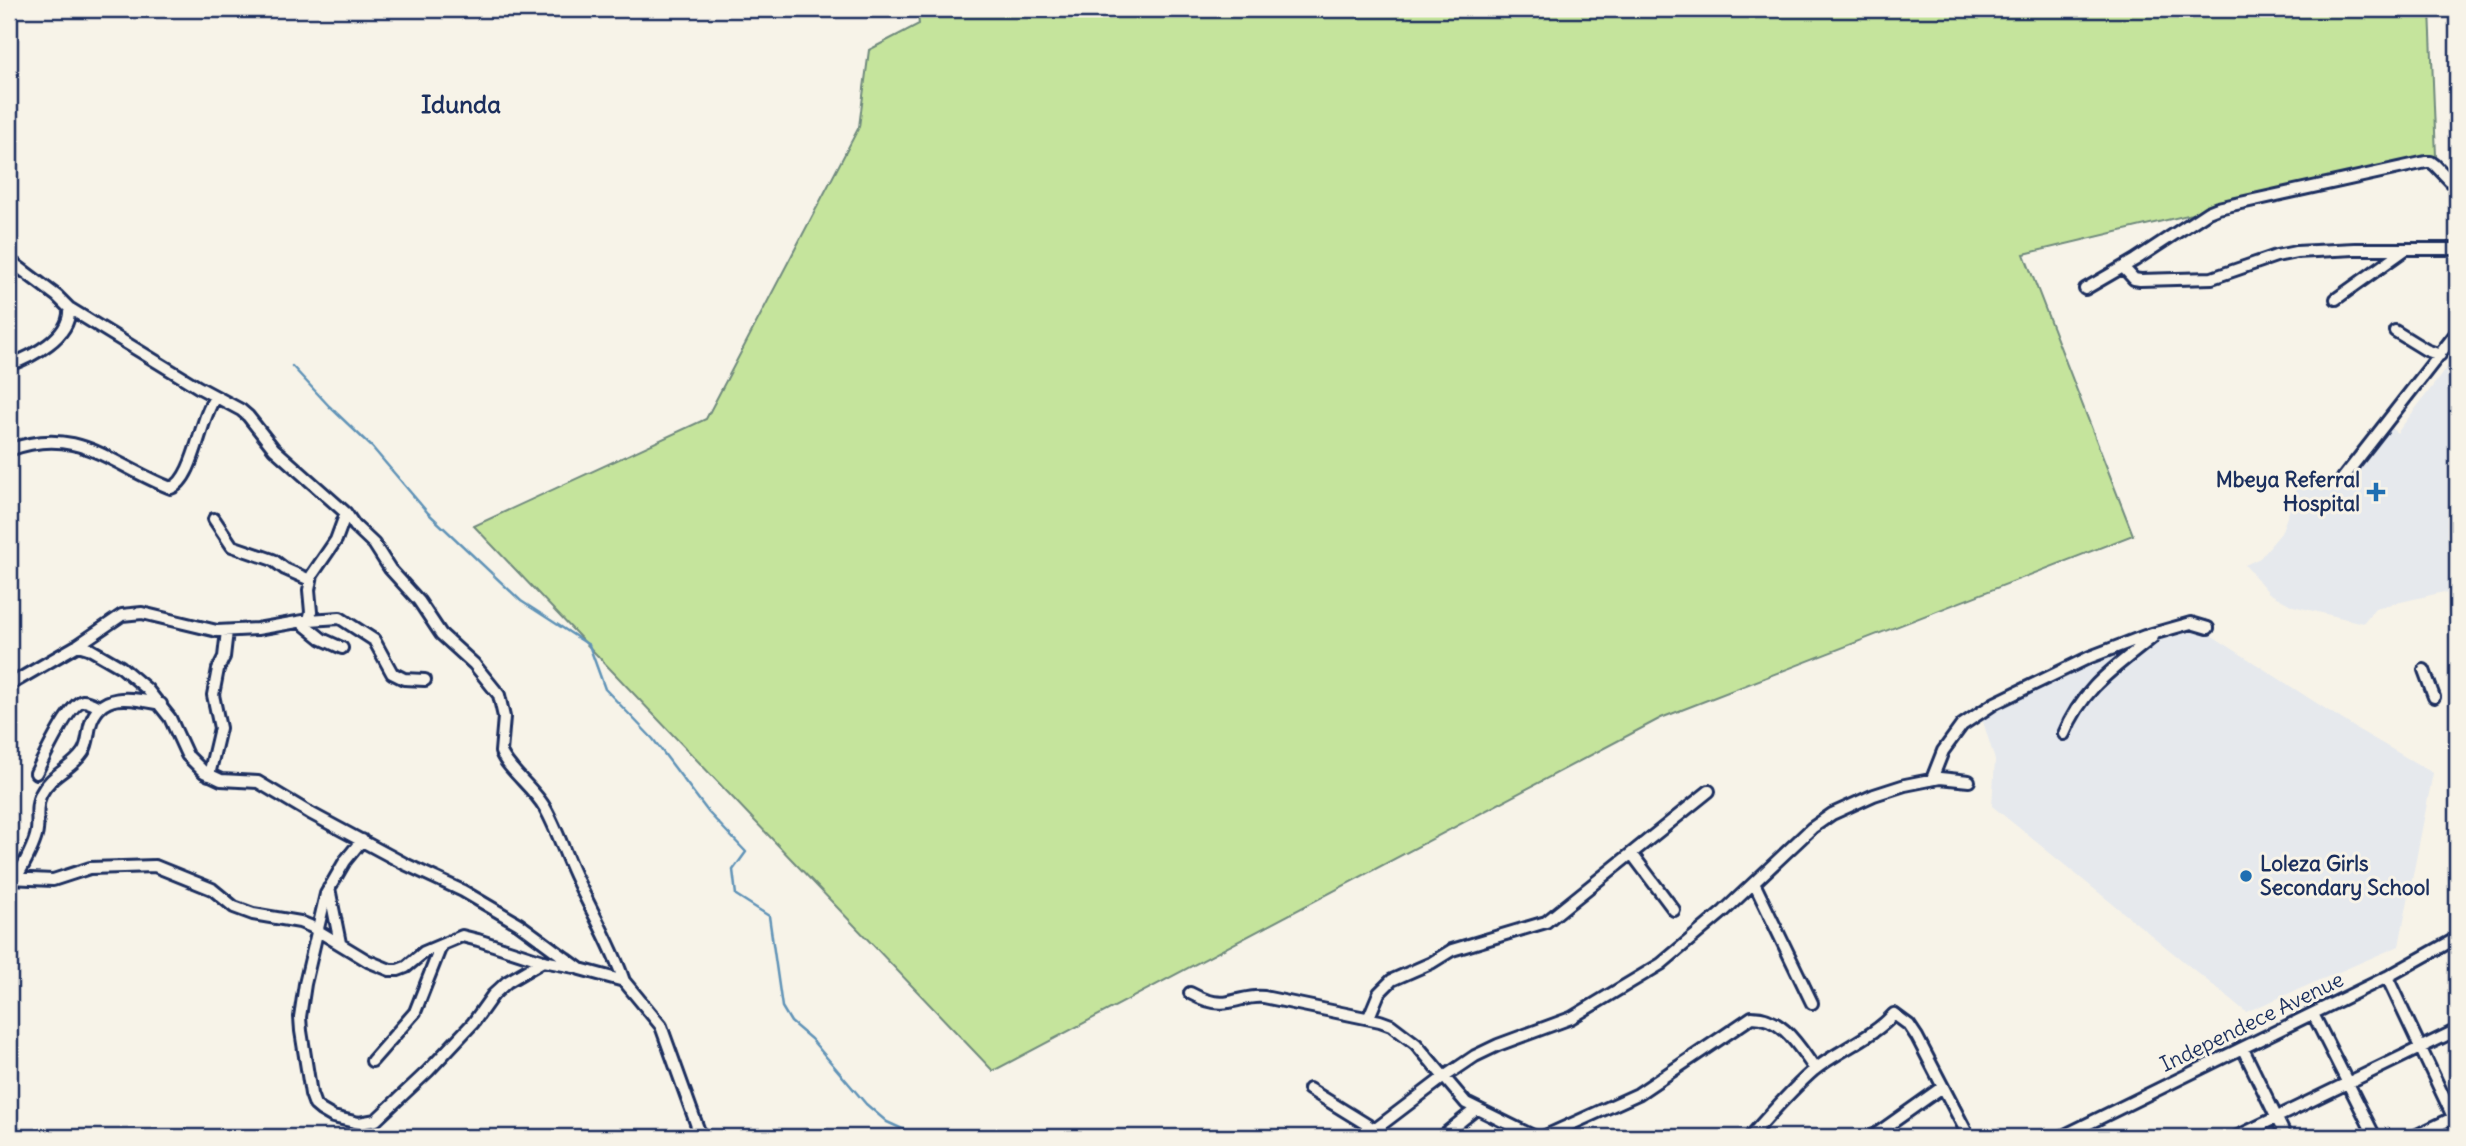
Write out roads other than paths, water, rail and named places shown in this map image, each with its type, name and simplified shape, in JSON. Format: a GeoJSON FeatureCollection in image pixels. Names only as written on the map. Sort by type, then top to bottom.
{"type":"FeatureCollection","features":[{"type":"Feature","properties":{"kind":"street"},"geometry":{"type":"LineString","coordinates":[[2085,289],[2208,212],[2229,205],[2426,162],[2435,165],[2457,188]]}},
{"type":"Feature","properties":{"kind":"street"},"geometry":{"type":"LineString","coordinates":[[2123,267],[2134,279],[2183,280],[2224,275],[2286,253],[2355,249],[2457,249]]}},
{"type":"Feature","properties":{"kind":"street"},"geometry":{"type":"LineString","coordinates":[[2336,299],[2406,249]]}},
{"type":"Feature","properties":{"kind":"street"},"geometry":{"type":"LineString","coordinates":[[9,260],[69,308],[248,416],[274,449],[346,513],[374,544],[441,634],[474,664],[499,695],[504,717],[504,759],[531,787],[545,808],[577,880],[614,951],[624,981],[657,1018],[701,1137]]}},
{"type":"Feature","properties":{"kind":"street"},"geometry":{"type":"LineString","coordinates":[[9,365],[52,342],[68,321],[69,308]]}},
{"type":"Feature","properties":{"kind":"street"},"geometry":{"type":"LineString","coordinates":[[2395,331],[2426,350],[2440,355]]}},
{"type":"Feature","properties":{"kind":"street"},"geometry":{"type":"LineString","coordinates":[[2343,478],[2457,332]]}},
{"type":"Feature","properties":{"kind":"street"},"geometry":{"type":"LineString","coordinates":[[9,450],[31,442],[72,443],[103,454],[171,488],[177,486],[182,478],[200,439],[206,411],[215,397]]}},
{"type":"Feature","properties":{"kind":"street"},"geometry":{"type":"LineString","coordinates":[[305,621],[311,612],[310,580],[336,540],[346,513]]}},
{"type":"Feature","properties":{"kind":"street"},"geometry":{"type":"LineString","coordinates":[[214,519],[232,546],[273,560],[285,569],[310,580]]}},
{"type":"Feature","properties":{"kind":"street"},"geometry":{"type":"LineString","coordinates":[[9,685],[36,672],[130,612],[227,631],[340,618],[355,629],[370,635],[392,673],[404,679],[425,680]]}},
{"type":"Feature","properties":{"kind":"street"},"geometry":{"type":"LineString","coordinates":[[305,621],[323,639],[342,648]]}},
{"type":"Feature","properties":{"kind":"street"},"geometry":{"type":"LineString","coordinates":[[1932,779],[1943,751],[1962,725],[2007,697],[2090,657],[2159,632],[2191,623],[2208,628]]}},
{"type":"Feature","properties":{"kind":"street"},"geometry":{"type":"LineString","coordinates":[[209,775],[220,728],[213,695],[218,669],[224,657],[227,631]]}},
{"type":"Feature","properties":{"kind":"street"},"geometry":{"type":"LineString","coordinates":[[2064,734],[2076,707],[2093,687],[2159,632]]}},
{"type":"Feature","properties":{"kind":"street"},"geometry":{"type":"LineString","coordinates":[[78,645],[121,667],[161,704],[187,755],[209,775],[221,780],[258,782],[405,864],[463,891],[519,924],[580,969]]}},
{"type":"Feature","properties":{"kind":"street"},"geometry":{"type":"LineString","coordinates":[[2424,670],[2434,697]]}},
{"type":"Feature","properties":{"kind":"street"},"geometry":{"type":"LineString","coordinates":[[161,704],[127,698],[112,699],[99,707],[90,725],[82,754],[51,779],[40,795],[36,837],[12,879],[53,880],[90,868],[155,866],[212,889],[234,907],[253,914],[300,922],[341,943],[368,961],[390,970],[406,967],[424,952],[457,937],[468,937],[543,961],[624,981]]}},
{"type":"Feature","properties":{"kind":"street"},"geometry":{"type":"LineString","coordinates":[[36,773],[63,723],[79,703],[85,702],[99,707]]}},
{"type":"Feature","properties":{"kind":"street"},"geometry":{"type":"LineString","coordinates":[[1309,1089],[1370,1133],[1444,1077],[1485,1051],[1571,1018],[1631,984],[1675,953],[1812,828],[1832,814],[1882,792],[1932,779],[1969,781]]}},
{"type":"Feature","properties":{"kind":"street"},"geometry":{"type":"LineString","coordinates":[[1368,1017],[1379,993],[1392,980],[1431,963],[1452,950],[1546,922],[1709,791]]}},
{"type":"Feature","properties":{"kind":"street"},"geometry":{"type":"LineString","coordinates":[[362,841],[345,861],[329,887],[309,964],[300,1017],[311,1094],[321,1110],[333,1117],[359,1123],[376,1120],[388,1111],[472,1023],[493,995],[507,982],[543,961]]}},
{"type":"Feature","properties":{"kind":"street"},"geometry":{"type":"LineString","coordinates":[[1632,854],[1674,910]]}},
{"type":"Feature","properties":{"kind":"street"},"geometry":{"type":"LineString","coordinates":[[1754,883],[1812,1003]]}},
{"type":"Feature","properties":{"kind":"street"},"geometry":{"type":"LineString","coordinates":[[329,887],[341,943]]}},
{"type":"Feature","properties":{"kind":"street","name":"Independece Avenue"},"geometry":{"type":"LineString","coordinates":[[2065,1137],[2387,977],[2457,938]]}},
{"type":"Feature","properties":{"kind":"street"},"geometry":{"type":"LineString","coordinates":[[372,1061],[415,1012],[442,946]]}},
{"type":"Feature","properties":{"kind":"street"},"geometry":{"type":"LineString","coordinates":[[2387,977],[2456,1120],[2413,1137]]}},
{"type":"Feature","properties":{"kind":"street"},"geometry":{"type":"LineString","coordinates":[[1190,993],[1198,998],[1226,1003],[1254,995],[1368,1017],[1391,1025],[1416,1044],[1460,1097],[1476,1109],[1535,1137]]}},
{"type":"Feature","properties":{"kind":"street"},"geometry":{"type":"LineString","coordinates":[[1750,1137],[1815,1069],[1884,1025],[1895,1014],[1913,1031],[1969,1137]]}},
{"type":"Feature","properties":{"kind":"street"},"geometry":{"type":"LineString","coordinates":[[2314,1014],[2375,1137]]}},
{"type":"Feature","properties":{"kind":"street"},"geometry":{"type":"LineString","coordinates":[[1543,1137],[1639,1094],[1752,1017],[1772,1020],[1782,1027],[1815,1069]]}},
{"type":"Feature","properties":{"kind":"street"},"geometry":{"type":"LineString","coordinates":[[2236,1137],[2457,1030]]}},
{"type":"Feature","properties":{"kind":"street"},"geometry":{"type":"LineString","coordinates":[[2243,1049],[2286,1137]]}},
{"type":"Feature","properties":{"kind":"street"},"geometry":{"type":"LineString","coordinates":[[1872,1137],[1941,1088]]}},
{"type":"Feature","properties":{"kind":"street"},"geometry":{"type":"LineString","coordinates":[[1441,1137],[1476,1109]]}},
{"type":"Feature","properties":{"kind":"waterway"},"geometry":{"type":"LineString","coordinates":[[292,366],[372,447],[428,513],[521,601],[589,645],[605,689],[653,739],[709,813],[746,852],[733,870],[736,895],[769,916],[782,1007],[791,1022],[811,1039],[866,1104],[887,1122],[920,1137]]}},
{"type":"Feature","properties":{"kind":"place","name":"Mbeya Referral Hospital"},"geometry":{"type":"Point","coordinates":[2376,492]}},
{"type":"Feature","properties":{"kind":"place","name":"Loleza Girls Secondary School"},"geometry":{"type":"Point","coordinates":[2246,876]}},
{"type":"Feature","properties":{"kind":"district","name":"Idunda"},"geometry":{"type":"Point","coordinates":[461,105]}}]}
